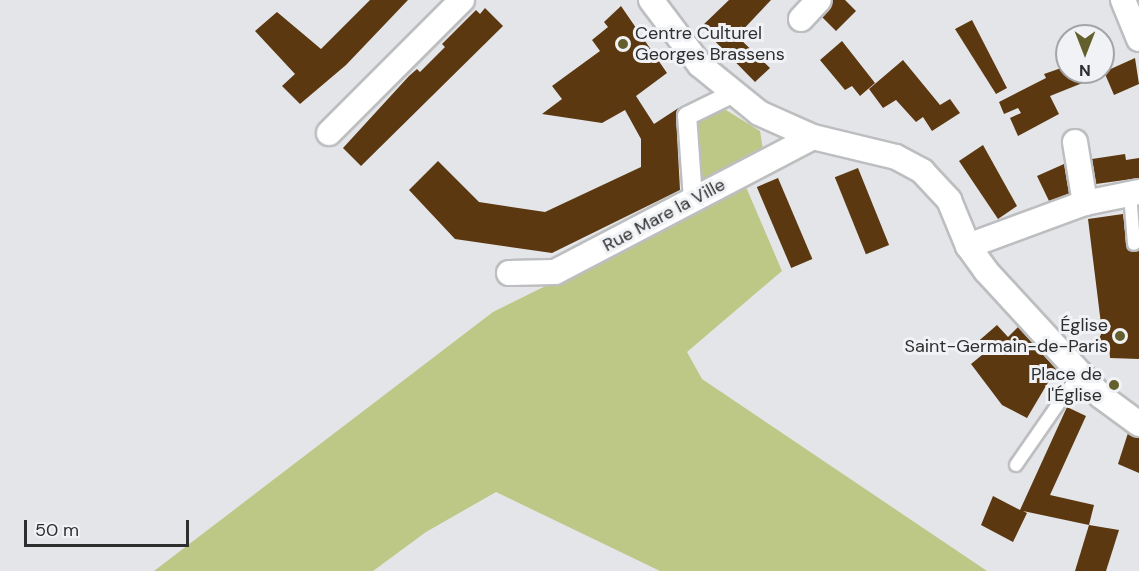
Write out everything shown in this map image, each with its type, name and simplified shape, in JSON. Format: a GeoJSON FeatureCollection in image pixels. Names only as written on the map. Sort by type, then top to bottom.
{"type":"FeatureCollection","features":[{"type":"Feature","properties":{"kind":"street"},"geometry":{"type":"LineString","coordinates":[[329,133],[462,0]]}},
{"type":"Feature","properties":{"kind":"street"},"geometry":{"type":"LineString","coordinates":[[651,0],[700,65],[732,94],[777,123],[813,137],[896,157],[922,171],[949,200],[968,246],[1079,374],[1139,424]]}},
{"type":"Feature","properties":{"kind":"street"},"geometry":{"type":"LineString","coordinates":[[801,19],[819,0]]}},
{"type":"Feature","properties":{"kind":"street"},"geometry":{"type":"LineString","coordinates":[[1123,0],[1139,39]]}},
{"type":"Feature","properties":{"kind":"street"},"geometry":{"type":"LineString","coordinates":[[693,199],[687,116],[732,94]]}},
{"type":"Feature","properties":{"kind":"street","name":"Rue Mare la Ville"},"geometry":{"type":"LineString","coordinates":[[509,273],[555,272],[813,137]]}},
{"type":"Feature","properties":{"kind":"street"},"geometry":{"type":"LineString","coordinates":[[1075,142],[1085,203]]}},
{"type":"Feature","properties":{"kind":"street"},"geometry":{"type":"LineString","coordinates":[[968,246],[1085,203],[1134,193]]}},
{"type":"Feature","properties":{"kind":"lane"},"geometry":{"type":"LineString","coordinates":[[1134,193],[1134,244]]}},
{"type":"Feature","properties":{"kind":"lane"},"geometry":{"type":"LineString","coordinates":[[1016,465],[1079,374]]}},
{"type":"Feature","properties":{"kind":"green space"},"geometry":{"type":"Polygon","coordinates":[[[716,110],[726,110],[760,131],[763,150],[700,184],[692,121],[716,110]]]}},
{"type":"Feature","properties":{"kind":"green space"},"geometry":{"type":"Polygon","coordinates":[[[746,187],[782,271],[687,352],[702,379],[987,571],[660,571],[496,492],[426,532],[373,571],[154,571],[493,312],[746,187]]]}},
{"type":"Feature","properties":{"kind":"building"},"geometry":{"type":"Polygon","coordinates":[[[370,0],[408,0],[346,65],[300,104],[282,86],[295,74],[255,31],[277,12],[321,49],[370,0]]]}},
{"type":"Feature","properties":{"kind":"building"},"geometry":{"type":"Polygon","coordinates":[[[729,0],[771,0],[737,36],[770,68],[755,82],[701,27],[729,0]]]}},
{"type":"Feature","properties":{"kind":"building"},"geometry":{"type":"Polygon","coordinates":[[[833,0],[845,0],[856,11],[836,31],[822,17],[833,0]]]}},
{"type":"Feature","properties":{"kind":"building"},"geometry":{"type":"Polygon","coordinates":[[[621,6],[667,73],[636,96],[654,124],[680,107],[676,117],[680,190],[552,253],[455,239],[409,190],[438,161],[479,202],[545,212],[641,167],[641,139],[625,110],[602,123],[542,114],[562,99],[552,86],[600,51],[592,40],[608,27],[604,22],[621,6]]]}},
{"type":"Feature","properties":{"kind":"building"},"geometry":{"type":"Polygon","coordinates":[[[485,8],[503,26],[361,166],[343,148],[409,76],[417,69],[420,72],[445,47],[442,44],[476,10],[480,14],[485,8]]]}},
{"type":"Feature","properties":{"kind":"building"},"geometry":{"type":"Polygon","coordinates":[[[972,20],[1007,88],[996,94],[955,29],[972,20]]]}},
{"type":"Feature","properties":{"kind":"building"},"geometry":{"type":"Polygon","coordinates":[[[842,41],[875,83],[860,96],[852,86],[845,90],[820,60],[842,41]]]}},
{"type":"Feature","properties":{"kind":"building"},"geometry":{"type":"Polygon","coordinates":[[[1135,58],[1139,84],[1114,95],[1109,84],[1115,84],[1115,67],[1135,58]]]}},
{"type":"Feature","properties":{"kind":"building"},"geometry":{"type":"Polygon","coordinates":[[[903,60],[940,105],[950,99],[960,113],[932,131],[923,117],[916,122],[896,100],[883,108],[869,89],[903,60]]]}},
{"type":"Feature","properties":{"kind":"building"},"geometry":{"type":"Polygon","coordinates":[[[1055,70],[1055,84],[1080,84],[1050,96],[1059,114],[1018,136],[1010,118],[1021,113],[1018,108],[1004,114],[999,102],[1046,78],[1044,74],[1055,70]]]}},
{"type":"Feature","properties":{"kind":"building"},"geometry":{"type":"Polygon","coordinates":[[[983,145],[1017,206],[998,219],[959,161],[983,145]]]}},
{"type":"Feature","properties":{"kind":"building"},"geometry":{"type":"Polygon","coordinates":[[[1125,154],[1126,160],[1139,158],[1139,178],[1096,184],[1092,159],[1125,154]]]}},
{"type":"Feature","properties":{"kind":"building"},"geometry":{"type":"Polygon","coordinates":[[[1064,164],[1069,194],[1049,201],[1037,176],[1064,164]]]}},
{"type":"Feature","properties":{"kind":"building"},"geometry":{"type":"Polygon","coordinates":[[[858,168],[889,245],[866,254],[835,177],[858,168]]]}},
{"type":"Feature","properties":{"kind":"building"},"geometry":{"type":"Polygon","coordinates":[[[778,178],[812,259],[791,268],[757,187],[778,178]]]}},
{"type":"Feature","properties":{"kind":"building"},"geometry":{"type":"Polygon","coordinates":[[[1123,214],[1127,248],[1139,250],[1139,359],[1110,358],[1109,343],[1097,343],[1102,332],[1088,219],[1123,214]]]}},
{"type":"Feature","properties":{"kind":"building"},"geometry":{"type":"Polygon","coordinates":[[[997,325],[1008,337],[1018,327],[1056,369],[1027,418],[1002,405],[971,364],[982,355],[974,345],[997,325]]]}},
{"type":"Feature","properties":{"kind":"building"},"geometry":{"type":"Polygon","coordinates":[[[1067,407],[1086,416],[1050,495],[1094,505],[1089,525],[1023,511],[1027,513],[1013,542],[981,525],[993,496],[1020,510],[1067,407]]]}},
{"type":"Feature","properties":{"kind":"building"},"geometry":{"type":"Polygon","coordinates":[[[1128,433],[1139,438],[1139,473],[1118,464],[1128,433]]]}},
{"type":"Feature","properties":{"kind":"building"},"geometry":{"type":"Polygon","coordinates":[[[1089,525],[1119,530],[1106,571],[1075,571],[1089,525]]]}},
{"type":"Feature","properties":{"kind":"place","name":"Centre Culturel Georges Brassens"},"geometry":{"type":"Point","coordinates":[623,44]}},
{"type":"Feature","properties":{"kind":"place","name":"Église Saint-Germain-de-Paris"},"geometry":{"type":"Point","coordinates":[1120,336]}},
{"type":"Feature","properties":{"kind":"place","name":"Place de l'Église"},"geometry":{"type":"Point","coordinates":[1114,385]}}]}
